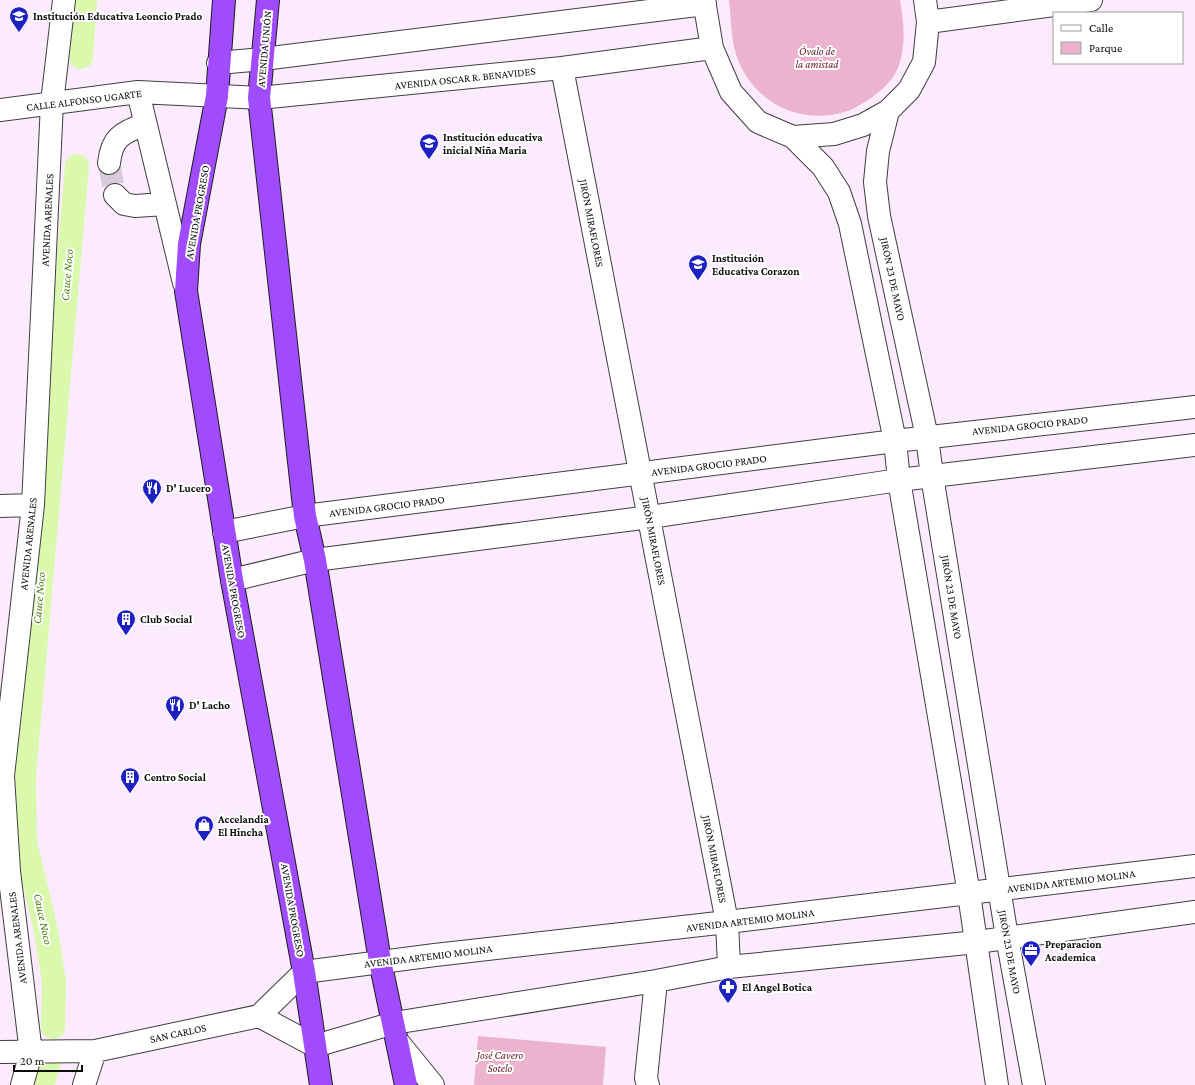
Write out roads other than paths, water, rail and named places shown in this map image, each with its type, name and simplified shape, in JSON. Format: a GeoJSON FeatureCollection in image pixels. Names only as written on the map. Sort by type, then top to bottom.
{"type":"FeatureCollection","features":[{"type":"Feature","properties":{"kind":"highway"},"geometry":{"type":"LineString","coordinates":[[217,96],[218,63],[224,0]]}},
{"type":"Feature","properties":{"kind":"highway","name":"AVENIDA UNIÓN"},"geometry":{"type":"LineString","coordinates":[[259,98],[268,0]]}},
{"type":"Feature","properties":{"kind":"highway","name":"AVENIDA PROGRESO"},"geometry":{"type":"LineString","coordinates":[[217,96],[189,244],[186,291],[232,580],[304,972],[321,1085]]}},
{"type":"Feature","properties":{"kind":"highway"},"geometry":{"type":"LineString","coordinates":[[259,98],[305,516],[315,560],[380,961],[406,1085]]}},
{"type":"Feature","properties":{"kind":"street","name":"AVENIDA ARENALES"},"geometry":{"type":"LineString","coordinates":[[22,1085],[31,1053],[5,871],[3,776],[34,506],[52,103],[64,0]]}},
{"type":"Feature","properties":{"kind":"street"},"geometry":{"type":"LineString","coordinates":[[793,137],[834,134],[863,125],[888,111],[909,90],[924,62],[928,22],[925,0]]}},
{"type":"Feature","properties":{"kind":"street"},"geometry":{"type":"LineString","coordinates":[[928,22],[1091,0]]}},
{"type":"Feature","properties":{"kind":"street"},"geometry":{"type":"LineString","coordinates":[[218,63],[263,59],[705,2],[712,48],[731,92],[758,122],[793,137],[823,167],[840,192],[850,224],[895,441],[899,480],[970,894],[998,1085]]}},
{"type":"Feature","properties":{"kind":"street","name":"AVENIDA OSCAR R. BENAVIDES"},"geometry":{"type":"LineString","coordinates":[[217,96],[259,98],[562,68],[712,48]]}},
{"type":"Feature","properties":{"kind":"street","name":"JIRÓN MIRAFLORES"},"geometry":{"type":"LineString","coordinates":[[562,68],[728,922],[729,967]]}},
{"type":"Feature","properties":{"kind":"street","name":"CALLE ALFONSO UGARTE"},"geometry":{"type":"LineString","coordinates":[[0,110],[138,92],[217,96]]}},
{"type":"Feature","properties":{"kind":"street"},"geometry":{"type":"LineString","coordinates":[[138,92],[186,291]]}},
{"type":"Feature","properties":{"kind":"street","name":"JIRÓN 23 DE MAYO"},"geometry":{"type":"LineString","coordinates":[[888,111],[878,151],[876,189],[879,216],[927,437],[932,476],[1007,937],[1034,1085]]}},
{"type":"Feature","properties":{"kind":"street"},"geometry":{"type":"LineString","coordinates":[[109,163],[111,149],[116,140],[124,133],[145,124]]}},
{"type":"Feature","properties":{"kind":"street"},"geometry":{"type":"LineString","coordinates":[[114,194],[124,204],[135,206],[165,204]]}},
{"type":"Feature","properties":{"kind":"street","name":"AVENIDA GROCIO PRADO"},"geometry":{"type":"LineString","coordinates":[[224,532],[305,516],[927,437],[1195,407]]}},
{"type":"Feature","properties":{"kind":"street"},"geometry":{"type":"LineString","coordinates":[[232,580],[315,560],[650,517],[899,480],[1195,445]]}},
{"type":"Feature","properties":{"kind":"street"},"geometry":{"type":"LineString","coordinates":[[0,506],[34,506]]}},
{"type":"Feature","properties":{"kind":"street","name":"AVENIDA ARTEMIO MOLINA"},"geometry":{"type":"LineString","coordinates":[[304,972],[380,961],[970,894],[1000,889],[1195,866]]}},
{"type":"Feature","properties":{"kind":"street"},"geometry":{"type":"LineString","coordinates":[[304,972],[259,1016],[315,1046],[396,1033],[729,967],[977,942],[1195,912]]}},
{"type":"Feature","properties":{"kind":"street"},"geometry":{"type":"LineString","coordinates":[[648,1085],[646,1078],[656,981]]}},
{"type":"Feature","properties":{"kind":"street","name":"SAN CARLOS"},"geometry":{"type":"LineString","coordinates":[[0,1052],[31,1053],[95,1051],[259,1016]]}},
{"type":"Feature","properties":{"kind":"street"},"geometry":{"type":"LineString","coordinates":[[396,1033],[433,1085]]}},
{"type":"Feature","properties":{"kind":"street"},"geometry":{"type":"LineString","coordinates":[[84,1085],[95,1051]]}},
{"type":"Feature","properties":{"kind":"waterway","name":"Cauce Noco"},"geometry":{"type":"LineString","coordinates":[[81,57],[85,0]]}},
{"type":"Feature","properties":{"kind":"waterway","name":"Cauce Noco"},"geometry":{"type":"LineString","coordinates":[[53,1027],[54,982],[46,931],[25,842],[24,777],[77,166]]}},
{"type":"Feature","properties":{"kind":"waterway","name":"Cauce Noco"},"geometry":{"type":"LineString","coordinates":[[42,1085],[49,1062]]}},
{"type":"Feature","properties":{"kind":"tunnel"},"geometry":{"type":"LineString","coordinates":[[109,163],[115,195]]}},
{"type":"Feature","properties":{"kind":"place","name":"Institución Educativa Leoncio Prado"},"geometry":{"type":"Point","coordinates":[19,33]}},
{"type":"Feature","properties":{"kind":"place","name":"Institución educativa inicial Niña Maria"},"geometry":{"type":"Point","coordinates":[429,160]}},
{"type":"Feature","properties":{"kind":"place","name":"Institución Educativa Corazon"},"geometry":{"type":"Point","coordinates":[698,281]}},
{"type":"Feature","properties":{"kind":"place","name":"D' Lucero"},"geometry":{"type":"Point","coordinates":[152,505]}},
{"type":"Feature","properties":{"kind":"place","name":"Club Social"},"geometry":{"type":"Point","coordinates":[126,636]}},
{"type":"Feature","properties":{"kind":"place","name":"D' Lacho"},"geometry":{"type":"Point","coordinates":[175,722]}},
{"type":"Feature","properties":{"kind":"place","name":"Centro Social"},"geometry":{"type":"Point","coordinates":[130,794]}},
{"type":"Feature","properties":{"kind":"place","name":"Accelandia El Hincha"},"geometry":{"type":"Point","coordinates":[204,842]}},
{"type":"Feature","properties":{"kind":"place","name":"Preparacion Academica"},"geometry":{"type":"Point","coordinates":[1031,967]}},
{"type":"Feature","properties":{"kind":"place","name":"El Angel Botica"},"geometry":{"type":"Point","coordinates":[728,1004]}},
{"type":"Feature","properties":{"kind":"park label","name":"Óvalo de la amistad"},"geometry":{"type":"Point","coordinates":[817,57]}},
{"type":"Feature","properties":{"kind":"park label","name":"José Cavero Sotelo"},"geometry":{"type":"Point","coordinates":[500,1061]}}]}
